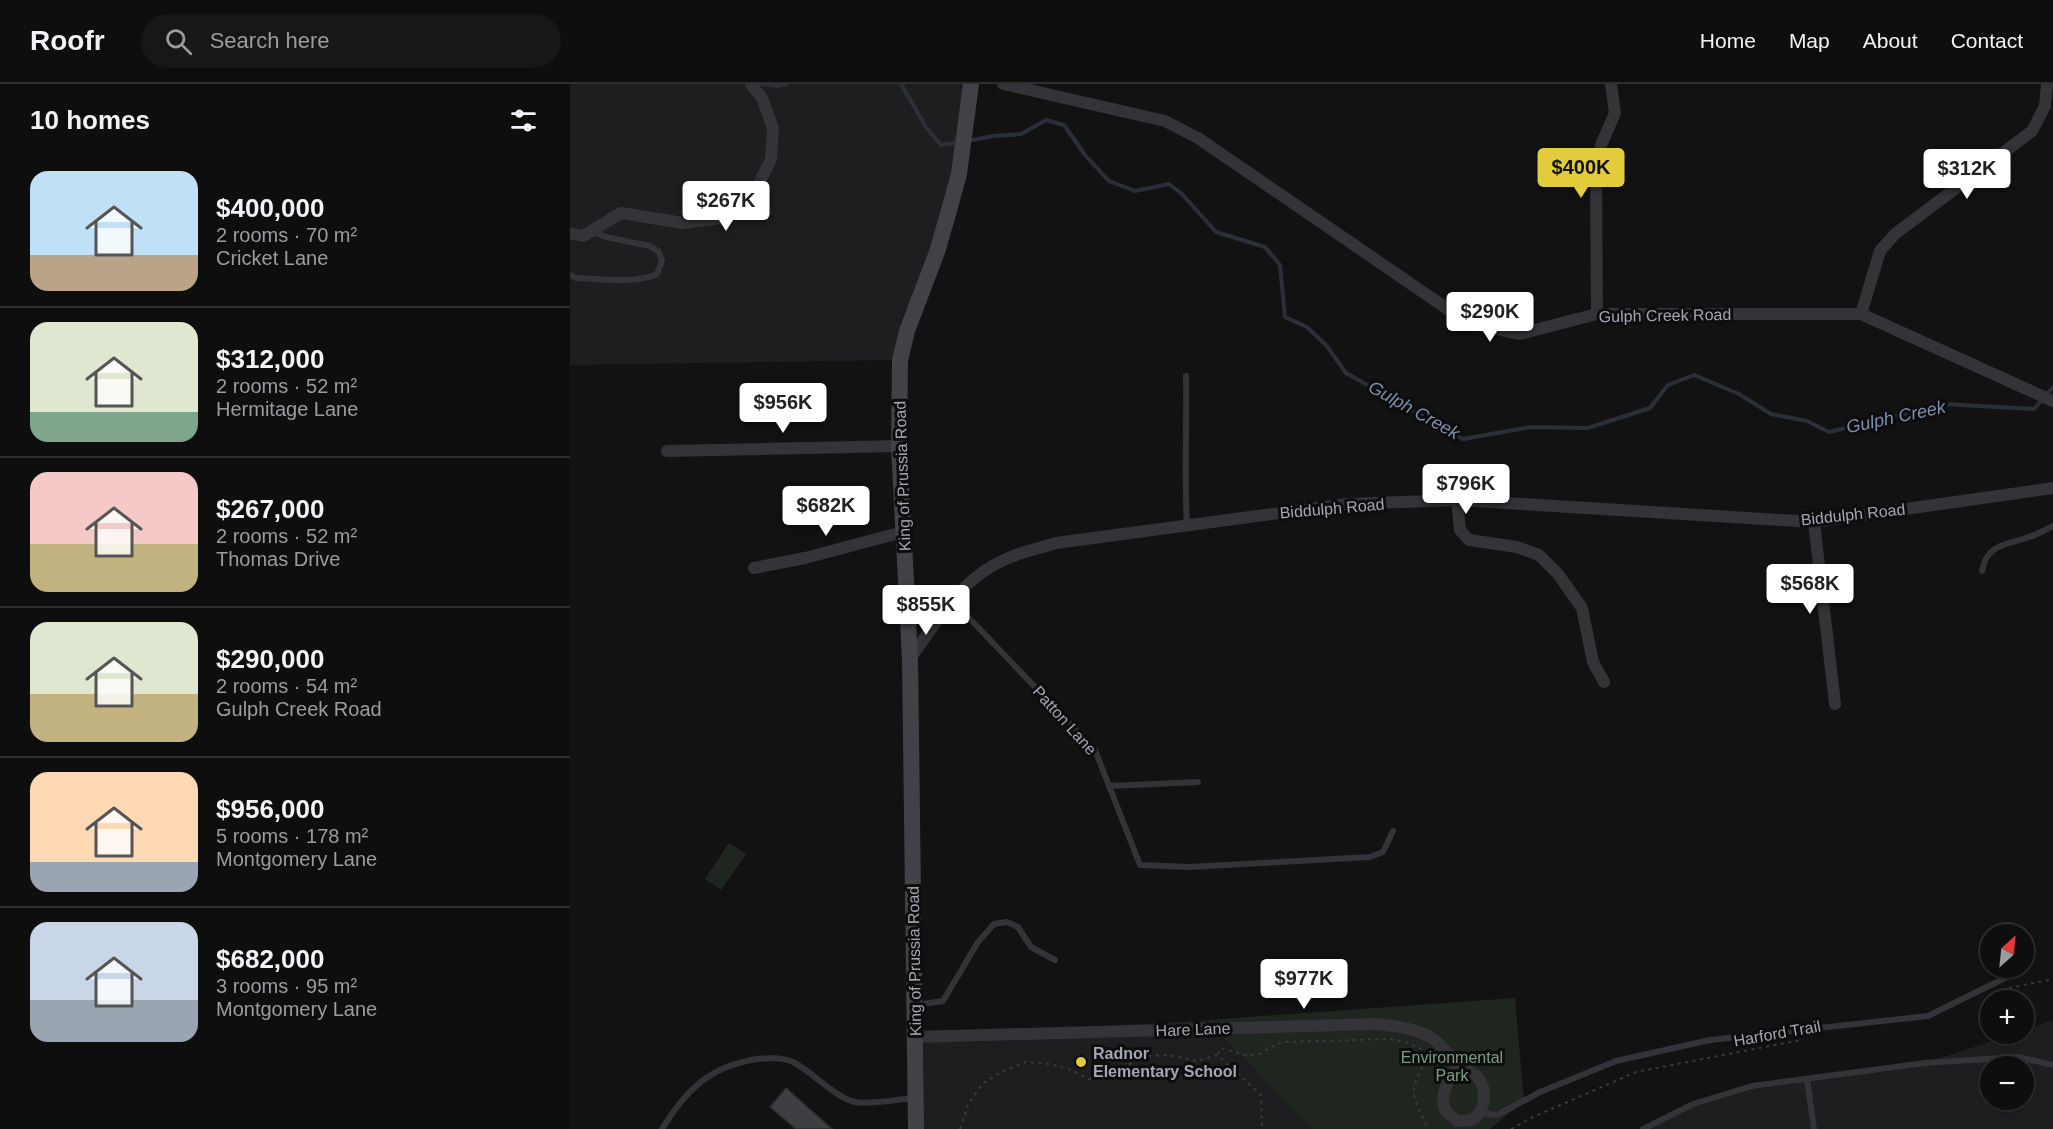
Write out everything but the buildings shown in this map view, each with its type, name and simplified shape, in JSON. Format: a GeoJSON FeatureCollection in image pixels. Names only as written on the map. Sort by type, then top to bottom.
{"type":"FeatureCollection","features":[{"type":"Feature","properties":{"kind":"street"},"geometry":{"type":"LineString","coordinates":[[570,233],[583,236],[621,213],[683,223],[721,218],[754,194],[771,159],[773,128],[762,98],[751,84]]}},
{"type":"Feature","properties":{"kind":"street","name":"King of Prussia Road"},"geometry":{"type":"LineString","coordinates":[[916,1129],[910,658],[899,446],[900,360],[907,331],[937,252],[948,214],[963,150],[971,84]]}},
{"type":"Feature","properties":{"kind":"street","name":"Gulph Creek Road"},"geometry":{"type":"LineString","coordinates":[[1003,84],[1165,121],[1198,138],[1468,323],[1519,334],[1597,314],[1861,314],[2053,401]]}},
{"type":"Feature","properties":{"kind":"street"},"geometry":{"type":"LineString","coordinates":[[1597,314],[1596,176],[1601,145],[1615,113],[1611,84]]}},
{"type":"Feature","properties":{"kind":"street"},"geometry":{"type":"LineString","coordinates":[[1861,314],[1880,250],[1894,234],[2032,131],[2045,106],[2047,84]]}},
{"type":"Feature","properties":{"kind":"street"},"geometry":{"type":"LineString","coordinates":[[667,451],[899,446]]}},
{"type":"Feature","properties":{"kind":"street","name":"Biddulph Road"},"geometry":{"type":"LineString","coordinates":[[910,658],[952,599],[979,574],[1009,557],[1056,543],[1347,504],[1457,500],[1814,522],[2053,488]]}},
{"type":"Feature","properties":{"kind":"street"},"geometry":{"type":"LineString","coordinates":[[1457,500],[1460,530],[1469,540],[1517,547],[1539,555],[1558,574],[1582,608],[1593,662],[1604,682]]}},
{"type":"Feature","properties":{"kind":"street"},"geometry":{"type":"LineString","coordinates":[[1814,522],[1835,704]]}},
{"type":"Feature","properties":{"kind":"street"},"geometry":{"type":"LineString","coordinates":[[754,568],[795,561],[903,532]]}},
{"type":"Feature","properties":{"kind":"street","name":"Hare Lane"},"geometry":{"type":"LineString","coordinates":[[916,1038],[1376,1023],[1408,1027],[1431,1038],[1458,1064],[1478,1077],[1484,1088],[1485,1100],[1479,1113]]}},
{"type":"Feature","properties":{"kind":"street"},"geometry":{"type":"LineString","coordinates":[[1458,1064],[1446,1086],[1443,1099],[1446,1111],[1457,1121],[1470,1120],[1479,1113]]}},
{"type":"Feature","properties":{"kind":"lane"},"geometry":{"type":"LineString","coordinates":[[570,275],[576,278],[626,279],[648,278],[657,274],[662,261],[659,252],[650,246],[606,237],[591,231]]}},
{"type":"Feature","properties":{"kind":"lane"},"geometry":{"type":"LineString","coordinates":[[1186,376],[1187,525]]}},
{"type":"Feature","properties":{"kind":"lane"},"geometry":{"type":"LineString","coordinates":[[1982,571],[1984,559],[1991,551],[2003,544],[2031,536],[2053,526]]}},
{"type":"Feature","properties":{"kind":"lane","name":"Patton Lane"},"geometry":{"type":"LineString","coordinates":[[952,599],[1095,750],[1140,865],[1189,867],[1370,857],[1383,852],[1393,831]]}},
{"type":"Feature","properties":{"kind":"lane"},"geometry":{"type":"LineString","coordinates":[[1109,786],[1198,782]]}},
{"type":"Feature","properties":{"kind":"lane"},"geometry":{"type":"LineString","coordinates":[[915,1005],[943,1001],[978,942],[994,924],[1007,922],[1018,927],[1031,946],[1054,960]]}},
{"type":"Feature","properties":{"kind":"lane"},"geometry":{"type":"LineString","coordinates":[[1479,1113],[1497,1115],[1540,1092],[1617,1061],[1710,1040],[1928,1016],[2005,978]]}},
{"type":"Feature","properties":{"kind":"lane"},"geometry":{"type":"LineString","coordinates":[[1644,1129],[1693,1104],[1752,1086],[1925,1063],[2018,1057],[2053,1065]]}},
{"type":"Feature","properties":{"kind":"lane"},"geometry":{"type":"LineString","coordinates":[[662,1129],[676,1106],[720,1068],[769,1058],[793,1062],[843,1097],[854,1102],[915,1097]]}},
{"type":"Feature","properties":{"kind":"lane"},"geometry":{"type":"LineString","coordinates":[[1807,1079],[1814,1129]]}},
{"type":"Feature","properties":{"kind":"path"},"geometry":{"type":"LineString","coordinates":[[2006,988],[2053,979]]}},
{"type":"Feature","properties":{"kind":"path"},"geometry":{"type":"LineString","coordinates":[[960,1129],[968,1105],[982,1084],[1001,1072],[1026,1062],[1050,1064],[1071,1070],[1089,1079],[1110,1078],[1141,1056],[1168,1054],[1197,1061],[1217,1055],[1221,1048],[1246,1055],[1259,1054],[1271,1045],[1284,1042],[1390,1039],[1422,1049],[1426,1062],[1416,1078],[1412,1091],[1428,1129]]}},
{"type":"Feature","properties":{"kind":"path","name":"Harford Trail"},"geometry":{"type":"LineString","coordinates":[[1511,1129],[1636,1072],[1810,1039]]}},
{"type":"Feature","properties":{"kind":"path"},"geometry":{"type":"LineString","coordinates":[[1217,1055],[1260,1095],[1262,1129]]}},
{"type":"Feature","properties":{"kind":"shaded area"},"geometry":{"type":"Polygon","coordinates":[[[570,84],[971,84],[963,150],[900,360],[570,365],[570,84]]]}},
{"type":"Feature","properties":{"kind":"shaded area","name":"Radnor Elementary School"},"geometry":{"type":"Polygon","coordinates":[[[1207,1020],[1311,1129],[916,1129],[916,1038],[1207,1020]]]}},
{"type":"Feature","properties":{"kind":"shaded area"},"geometry":{"type":"Polygon","coordinates":[[[2053,1020],[2053,1129],[1644,1129],[1693,1104],[1752,1086],[1925,1063],[1983,1044],[2034,1044],[2034,1027],[2053,1020]]]}},
{"type":"Feature","properties":{"kind":"green space"},"geometry":{"type":"Polygon","coordinates":[[[729,843],[746,854],[721,890],[705,879],[729,843]]]}},
{"type":"Feature","properties":{"kind":"green space","name":"Environmental Park"},"geometry":{"type":"Polygon","coordinates":[[[1515,998],[1524,1101],[1490,1129],[1311,1129],[1207,1020],[1515,998]]]}},
{"type":"Feature","properties":{"kind":"waterway","name":"Gulph Creek"},"geometry":{"type":"LineString","coordinates":[[762,84],[777,86],[787,84]]}},
{"type":"Feature","properties":{"kind":"waterway","name":"Gulph Creek"},"geometry":{"type":"LineString","coordinates":[[901,84],[926,127],[941,145],[960,142]]}},
{"type":"Feature","properties":{"kind":"waterway","name":"Gulph Creek"},"geometry":{"type":"LineString","coordinates":[[967,141],[1021,134],[1046,120],[1064,125],[1085,155],[1109,181],[1135,191],[1169,184],[1182,194],[1216,232],[1265,247],[1280,265],[1285,317],[1307,327],[1326,345],[1346,373],[1463,439],[1531,427],[1588,428],[1650,408],[1668,385],[1694,375],[1739,394],[1771,414],[1807,421],[1829,432],[1944,404],[2034,409],[2053,387]]}},
{"type":"Feature","properties":{"kind":"place","name":"Radnor Elementary School"},"geometry":{"type":"Point","coordinates":[1081,1062]}}]}
